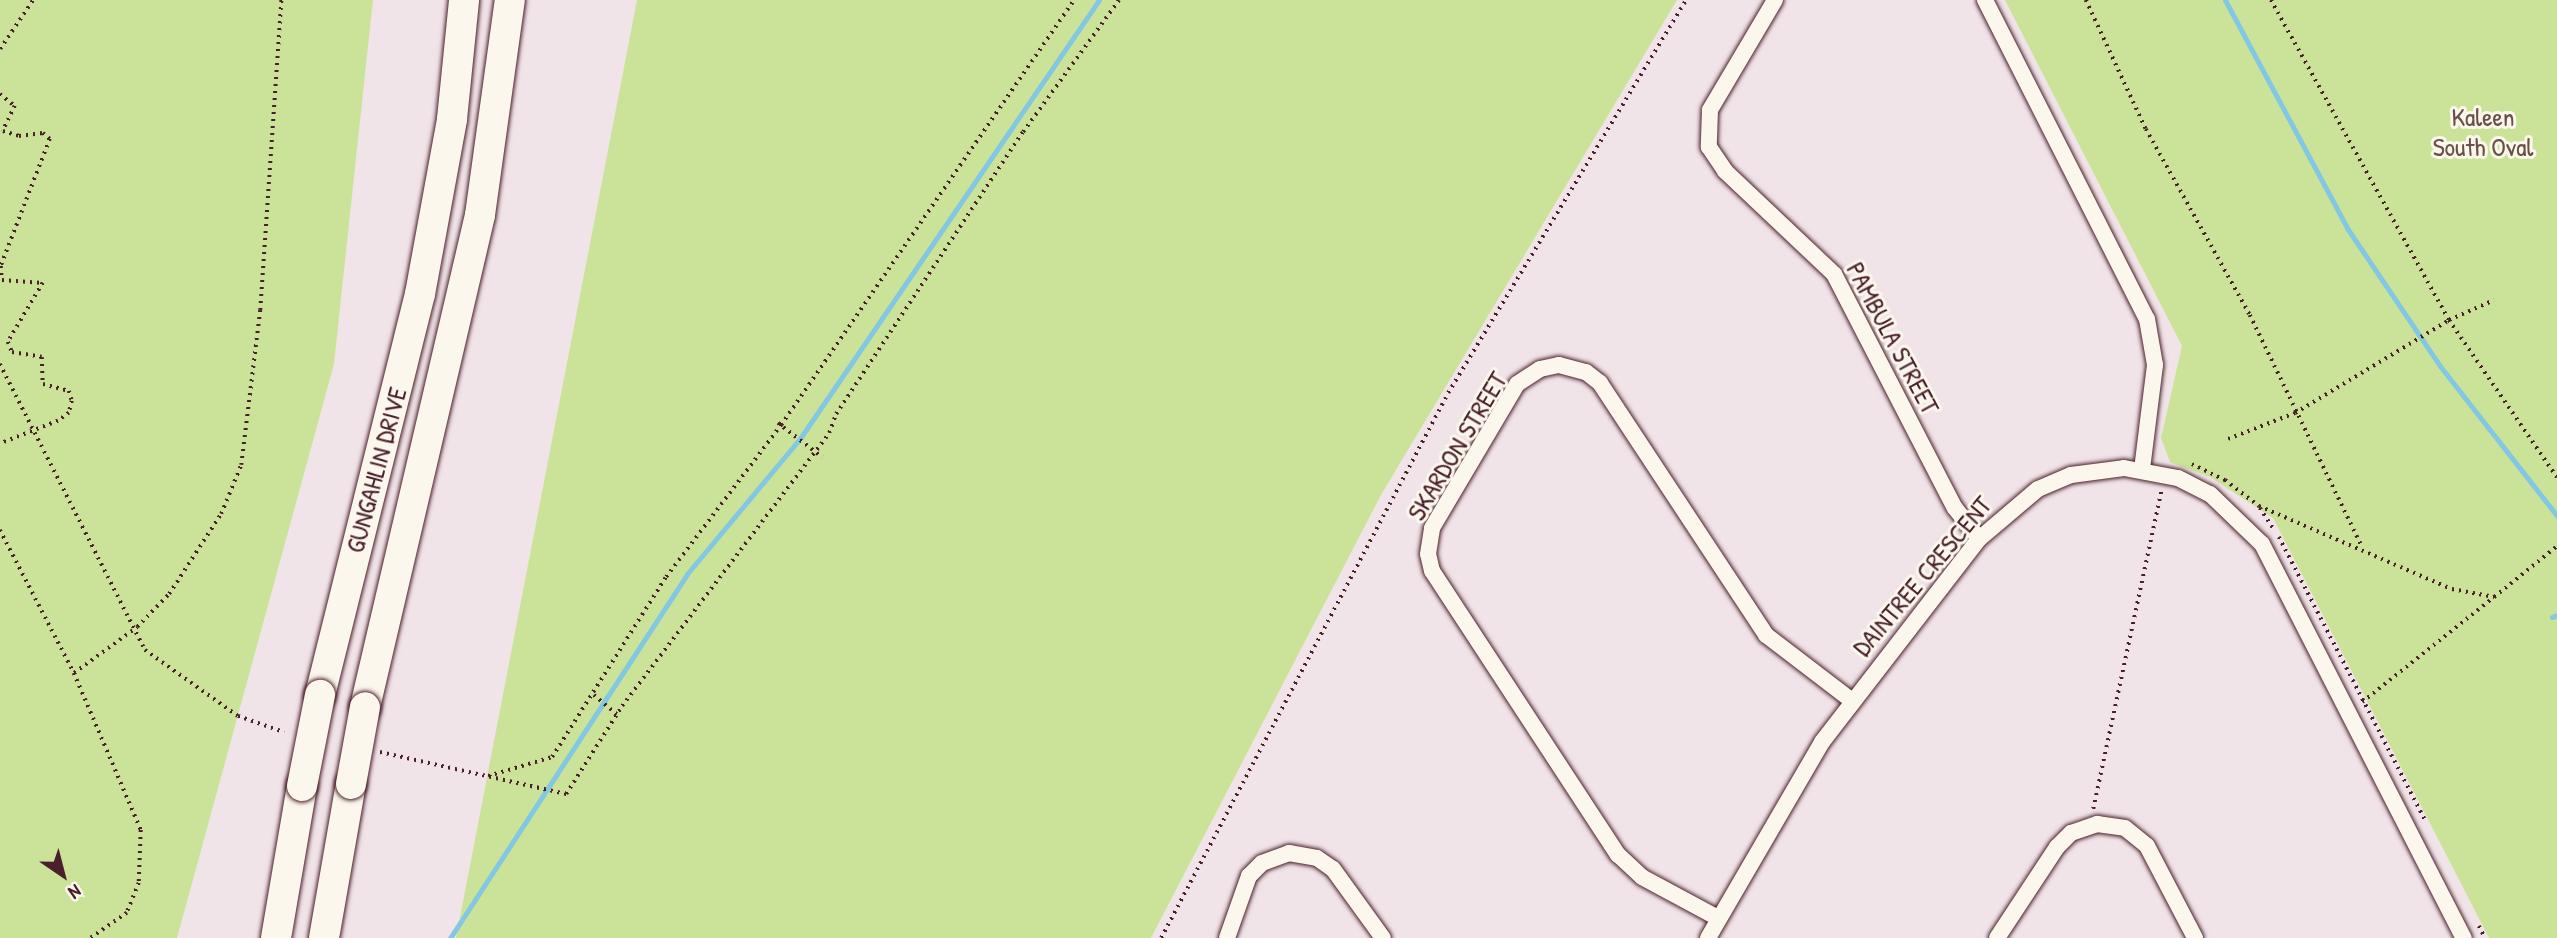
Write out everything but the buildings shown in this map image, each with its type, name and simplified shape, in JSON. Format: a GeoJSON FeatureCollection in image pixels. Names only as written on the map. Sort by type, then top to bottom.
{"type":"FeatureCollection","features":[{"type":"Feature","properties":{"kind":"highway","name":"GUNGAHLIN DRIVE"},"geometry":{"type":"LineString","coordinates":[[276,938],[320,695],[423,282],[452,119],[464,0]]}},
{"type":"Feature","properties":{"kind":"highway","name":"GUNGAHLIN DRIVE"},"geometry":{"type":"LineString","coordinates":[[324,938],[365,707],[480,215],[510,0]]}},
{"type":"Feature","properties":{"kind":"street","name":"PAMBULA STREET"},"geometry":{"type":"LineString","coordinates":[[1775,0],[1710,110],[1709,147],[1725,171],[1834,274],[1955,508],[1979,539]]}},
{"type":"Feature","properties":{"kind":"street"},"geometry":{"type":"LineString","coordinates":[[1985,0],[2147,319],[2155,365],[2142,469]]}},
{"type":"Feature","properties":{"kind":"street","name":"SKARDON STREET"},"geometry":{"type":"LineString","coordinates":[[1718,918],[1642,877],[1618,855],[1432,571],[1428,554],[1432,528],[1517,384],[1540,369],[1559,365],[1586,372],[1601,383],[1766,635],[1852,700]]}},
{"type":"Feature","properties":{"kind":"street","name":"DAINTREE CRESCENT"},"geometry":{"type":"LineString","coordinates":[[1708,938],[1774,817],[1852,700],[1979,539],[2022,499],[2054,481],[2097,470],[2142,469],[2166,474],[2210,494],[2251,530],[2347,709],[2464,938]]}},
{"type":"Feature","properties":{"kind":"street"},"geometry":{"type":"LineString","coordinates":[[1997,938],[2057,847],[2090,825],[2116,825],[2141,839],[2195,938]]}},
{"type":"Feature","properties":{"kind":"street"},"geometry":{"type":"LineString","coordinates":[[1227,938],[1249,876],[1262,863],[1289,853],[1317,858],[1333,869],[1382,938]]}},
{"type":"Feature","properties":{"kind":"path"},"geometry":{"type":"LineString","coordinates":[[0,49],[33,0]]}},
{"type":"Feature","properties":{"kind":"path"},"geometry":{"type":"LineString","coordinates":[[74,673],[137,627],[196,558],[241,465],[260,310],[281,0]]}},
{"type":"Feature","properties":{"kind":"path"},"geometry":{"type":"LineString","coordinates":[[486,777],[552,757],[666,577],[780,424],[1074,0]]}},
{"type":"Feature","properties":{"kind":"path"},"geometry":{"type":"LineString","coordinates":[[370,749],[566,794],[617,714],[812,449],[1023,132],[1119,0]]}},
{"type":"Feature","properties":{"kind":"path"},"geometry":{"type":"LineString","coordinates":[[1161,938],[1448,393],[1686,0]]}},
{"type":"Feature","properties":{"kind":"path"},"geometry":{"type":"LineString","coordinates":[[2086,0],[2146,129],[2250,315],[2362,547]]}},
{"type":"Feature","properties":{"kind":"path"},"geometry":{"type":"LineString","coordinates":[[2271,0],[2449,320],[2557,477]]}},
{"type":"Feature","properties":{"kind":"path"},"geometry":{"type":"LineString","coordinates":[[0,94],[15,106],[3,131],[19,136],[43,133],[50,139],[1,266],[2,280],[43,283],[8,342],[12,352],[41,357],[43,384],[69,391],[72,401],[69,413],[34,432],[0,444]]}},
{"type":"Feature","properties":{"kind":"path"},"geometry":{"type":"LineString","coordinates":[[2228,439],[2295,413],[2449,320],[2494,300]]}},
{"type":"Feature","properties":{"kind":"path"},"geometry":{"type":"LineString","coordinates":[[0,364],[137,627],[145,650],[238,716],[284,732]]}},
{"type":"Feature","properties":{"kind":"path"},"geometry":{"type":"LineString","coordinates":[[780,424],[822,457]]}},
{"type":"Feature","properties":{"kind":"path"},"geometry":{"type":"LineString","coordinates":[[2090,825],[2170,462],[2206,468],[2259,506],[2362,547],[2425,580],[2494,597]]}},
{"type":"Feature","properties":{"kind":"path"},"geometry":{"type":"LineString","coordinates":[[0,530],[74,673],[130,793],[143,853],[127,913],[91,938]]}},
{"type":"Feature","properties":{"kind":"path"},"geometry":{"type":"LineString","coordinates":[[2347,709],[2557,546]]}},
{"type":"Feature","properties":{"kind":"path"},"geometry":{"type":"LineString","coordinates":[[593,694],[617,714]]}},
{"type":"Feature","properties":{"kind":"green space"},"geometry":{"type":"Polygon","coordinates":[[[0,0],[373,0],[334,364],[177,938],[0,938],[0,0]]]}},
{"type":"Feature","properties":{"kind":"green space"},"geometry":{"type":"Polygon","coordinates":[[[637,0],[1677,0],[1381,495],[1151,938],[456,938],[637,0]]]}},
{"type":"Feature","properties":{"kind":"green space","name":"Kaleen South Oval"},"geometry":{"type":"Polygon","coordinates":[[[2005,0],[2557,0],[2557,938],[2489,938],[2273,518],[2210,477],[2170,462],[2161,438],[2182,346],[2005,0]]]}},
{"type":"Feature","properties":{"kind":"waterway"},"geometry":{"type":"LineString","coordinates":[[450,938],[687,574],[801,437],[1099,0]]}},
{"type":"Feature","properties":{"kind":"waterway"},"geometry":{"type":"LineString","coordinates":[[2225,0],[2347,228],[2440,366],[2557,516]]}},
{"type":"Feature","properties":{"kind":"waterway"},"geometry":{"type":"LineString","coordinates":[[2552,617],[2557,615]]}}]}
